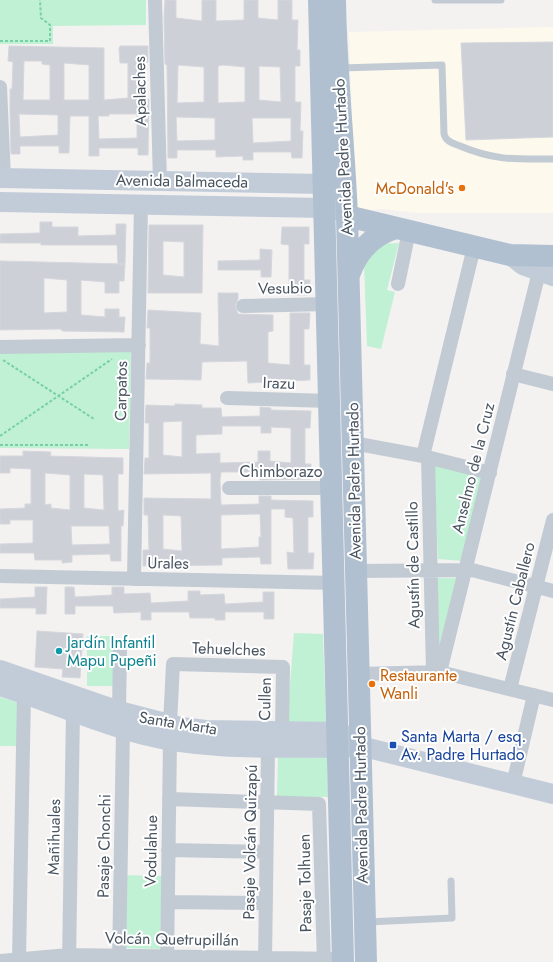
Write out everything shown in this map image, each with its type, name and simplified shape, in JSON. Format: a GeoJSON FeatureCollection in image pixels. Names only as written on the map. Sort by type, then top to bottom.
{"type":"FeatureCollection","features":[{"type":"Feature","properties":{"kind":"main road","name":"Avenida Padre Hurtado"},"geometry":{"type":"LineString","coordinates":[[319,0],[334,582],[346,742],[364,922],[366,962]]}},
{"type":"Feature","properties":{"kind":"main road","name":"Avenida Padre Hurtado"},"geometry":{"type":"LineString","coordinates":[[333,960],[346,742],[358,674],[347,216],[344,136],[337,68],[335,0]]}},
{"type":"Feature","properties":{"kind":"main road","name":"Avenida Balmaceda"},"geometry":{"type":"LineString","coordinates":[[347,216],[474,248],[510,255],[548,268]]}},
{"type":"Feature","properties":{"kind":"main road"},"geometry":{"type":"LineString","coordinates":[[349,276],[355,260],[366,246],[380,234],[403,230]]}},
{"type":"Feature","properties":{"kind":"street","name":"Apalaches"},"geometry":{"type":"LineString","coordinates":[[155,0],[160,181]]}},
{"type":"Feature","properties":{"kind":"street"},"geometry":{"type":"LineString","coordinates":[[0,88],[2,178]]}},
{"type":"Feature","properties":{"kind":"street","name":"Avenida Balmaceda"},"geometry":{"type":"LineString","coordinates":[[2,178],[324,184]]}},
{"type":"Feature","properties":{"kind":"street"},"geometry":{"type":"LineString","coordinates":[[324,184],[341,201],[347,216]]}},
{"type":"Feature","properties":{"kind":"street","name":"Avenida Balmaceda"},"geometry":{"type":"LineString","coordinates":[[0,202],[325,208],[340,211],[347,216]]}},
{"type":"Feature","properties":{"kind":"street","name":"Carpatos"},"geometry":{"type":"LineString","coordinates":[[134,579],[136,344],[141,204]]}},
{"type":"Feature","properties":{"kind":"street"},"geometry":{"type":"LineString","coordinates":[[398,284],[403,230]]}},
{"type":"Feature","properties":{"kind":"street","name":"Agustín de Castillo"},"geometry":{"type":"LineString","coordinates":[[437,672],[430,570],[426,456],[474,248]]}},
{"type":"Feature","properties":{"kind":"street","name":"Anselmo de la Cruz"},"geometry":{"type":"LineString","coordinates":[[437,672],[466,570],[513,374],[548,268]]}},
{"type":"Feature","properties":{"kind":"street","name":"Vesubio"},"geometry":{"type":"LineString","coordinates":[[243,306],[328,304]]}},
{"type":"Feature","properties":{"kind":"street"},"geometry":{"type":"LineString","coordinates":[[0,347],[136,344]]}},
{"type":"Feature","properties":{"kind":"street"},"geometry":{"type":"LineString","coordinates":[[513,374],[553,384]]}},
{"type":"Feature","properties":{"kind":"street","name":"Irazu"},"geometry":{"type":"LineString","coordinates":[[227,398],[330,401]]}},
{"type":"Feature","properties":{"kind":"street"},"geometry":{"type":"LineString","coordinates":[[353,443],[426,456],[490,473]]}},
{"type":"Feature","properties":{"kind":"street","name":"Chimborazo"},"geometry":{"type":"LineString","coordinates":[[229,488],[332,488]]}},
{"type":"Feature","properties":{"kind":"street","name":"Agustín Caballero"},"geometry":{"type":"LineString","coordinates":[[510,689],[553,520]]}},
{"type":"Feature","properties":{"kind":"street"},"geometry":{"type":"LineString","coordinates":[[356,571],[466,570],[553,591]]}},
{"type":"Feature","properties":{"kind":"street","name":"Urales"},"geometry":{"type":"LineString","coordinates":[[0,576],[334,582]]}},
{"type":"Feature","properties":{"kind":"street","name":"Pasaje Chonchi"},"geometry":{"type":"LineString","coordinates":[[119,959],[121,720],[120,648]]}},
{"type":"Feature","properties":{"kind":"street","name":"Tehuelches"},"geometry":{"type":"LineString","coordinates":[[174,664],[283,667]]}},
{"type":"Feature","properties":{"kind":"street","name":"Vodulahue"},"geometry":{"type":"LineString","coordinates":[[167,959],[170,732],[174,664]]}},
{"type":"Feature","properties":{"kind":"street","name":"Cullen"},"geometry":{"type":"LineString","coordinates":[[282,731],[283,667]]}},
{"type":"Feature","properties":{"kind":"street","name":"Santa Marta"},"geometry":{"type":"LineString","coordinates":[[0,670],[121,720]]}},
{"type":"Feature","properties":{"kind":"street"},"geometry":{"type":"LineString","coordinates":[[358,674],[437,672],[553,700]]}},
{"type":"Feature","properties":{"kind":"street","name":"Santa Marta"},"geometry":{"type":"LineString","coordinates":[[0,686],[73,712],[121,720],[170,732],[212,745],[268,747],[346,742]]}},
{"type":"Feature","properties":{"kind":"street"},"geometry":{"type":"LineString","coordinates":[[19,959],[24,694]]}},
{"type":"Feature","properties":{"kind":"street"},"geometry":{"type":"LineString","coordinates":[[513,784],[534,695]]}},
{"type":"Feature","properties":{"kind":"street","name":"Mañihuales"},"geometry":{"type":"LineString","coordinates":[[69,958],[73,712]]}},
{"type":"Feature","properties":{"kind":"street","name":"Santa Marta"},"geometry":{"type":"LineString","coordinates":[[170,732],[206,730],[282,731],[346,742],[553,794]]}},
{"type":"Feature","properties":{"kind":"street","name":"Pasaje Volcán Quizapú"},"geometry":{"type":"LineString","coordinates":[[265,960],[268,747]]}},
{"type":"Feature","properties":{"kind":"street"},"geometry":{"type":"LineString","coordinates":[[169,799],[268,802]]}},
{"type":"Feature","properties":{"kind":"street","name":"Pasaje Tolhuen"},"geometry":{"type":"LineString","coordinates":[[268,802],[319,804],[333,960]]}},
{"type":"Feature","properties":{"kind":"street"},"geometry":{"type":"LineString","coordinates":[[168,850],[266,852]]}},
{"type":"Feature","properties":{"kind":"street"},"geometry":{"type":"LineString","coordinates":[[168,902],[266,903]]}},
{"type":"Feature","properties":{"kind":"street","name":"Volcán Quetrupillán"},"geometry":{"type":"LineString","coordinates":[[0,961],[69,958],[333,960]]}},
{"type":"Feature","properties":{"kind":"lane"},"geometry":{"type":"LineString","coordinates":[[435,0],[501,0]]}},
{"type":"Feature","properties":{"kind":"lane"},"geometry":{"type":"LineString","coordinates":[[337,68],[442,65],[444,134],[448,141],[474,152],[497,158],[553,159]]}},
{"type":"Feature","properties":{"kind":"lane"},"geometry":{"type":"LineString","coordinates":[[364,922],[452,918],[451,881]]}},
{"type":"Feature","properties":{"kind":"path"},"geometry":{"type":"LineString","coordinates":[[0,41],[51,40],[50,25],[41,18],[40,0]]}},
{"type":"Feature","properties":{"kind":"path"},"geometry":{"type":"LineString","coordinates":[[0,436],[136,344]]}},
{"type":"Feature","properties":{"kind":"path"},"geometry":{"type":"LineString","coordinates":[[0,358],[94,419]]}},
{"type":"Feature","properties":{"kind":"path"},"geometry":{"type":"LineString","coordinates":[[0,444],[90,445]]}},
{"type":"Feature","properties":{"kind":"shaded area"},"geometry":{"type":"Polygon","coordinates":[[[553,27],[553,213],[417,213],[383,209],[355,211],[349,32],[553,27]]]}},
{"type":"Feature","properties":{"kind":"green space"},"geometry":{"type":"Polygon","coordinates":[[[0,0],[146,0],[146,25],[53,26],[53,44],[0,44],[0,0]]]}},
{"type":"Feature","properties":{"kind":"green space"},"geometry":{"type":"Polygon","coordinates":[[[399,243],[387,290],[395,292],[381,349],[367,346],[364,264],[381,244],[399,243]]]}},
{"type":"Feature","properties":{"kind":"green space"},"geometry":{"type":"Polygon","coordinates":[[[0,350],[131,351],[129,449],[0,448],[0,350]]]}},
{"type":"Feature","properties":{"kind":"green space"},"geometry":{"type":"Polygon","coordinates":[[[434,464],[485,470],[463,561],[438,559],[434,464]]]}},
{"type":"Feature","properties":{"kind":"green space"},"geometry":{"type":"Polygon","coordinates":[[[437,578],[458,578],[439,649],[437,578]]]}},
{"type":"Feature","properties":{"kind":"green space"},"geometry":{"type":"Polygon","coordinates":[[[294,633],[323,634],[326,723],[287,723],[294,633]]]}},
{"type":"Feature","properties":{"kind":"green space"},"geometry":{"type":"Polygon","coordinates":[[[87,636],[115,636],[115,686],[87,686],[87,636]]]}},
{"type":"Feature","properties":{"kind":"green space"},"geometry":{"type":"Polygon","coordinates":[[[0,697],[20,703],[20,746],[0,746],[0,697]]]}},
{"type":"Feature","properties":{"kind":"green space"},"geometry":{"type":"Polygon","coordinates":[[[278,757],[327,758],[328,797],[277,797],[278,757]]]}},
{"type":"Feature","properties":{"kind":"green space"},"geometry":{"type":"Polygon","coordinates":[[[123,875],[162,876],[160,949],[122,948],[123,875]]]}},
{"type":"Feature","properties":{"kind":"building"},"geometry":{"type":"Polygon","coordinates":[[[165,0],[176,0],[176,18],[202,21],[202,0],[216,0],[216,21],[244,20],[244,0],[258,0],[258,18],[278,20],[278,0],[292,0],[292,20],[298,20],[297,50],[300,50],[300,66],[295,66],[295,102],[301,102],[300,131],[303,131],[302,158],[292,158],[291,152],[253,152],[253,160],[243,160],[243,156],[216,157],[216,150],[177,150],[177,158],[168,158],[167,65],[165,64],[165,0]],[[178,65],[177,103],[204,102],[204,67],[178,65]],[[218,66],[218,103],[245,102],[245,67],[218,66]],[[259,66],[259,100],[281,102],[280,67],[259,66]],[[176,117],[177,141],[215,140],[215,118],[176,117]],[[252,118],[253,143],[291,141],[291,118],[252,118]]]}},
{"type":"Feature","properties":{"kind":"building"},"geometry":{"type":"Polygon","coordinates":[[[553,42],[553,137],[466,140],[461,43],[553,42]]]}},
{"type":"Feature","properties":{"kind":"building"},"geometry":{"type":"Polygon","coordinates":[[[9,46],[104,48],[104,100],[128,98],[128,63],[120,63],[119,48],[120,46],[148,46],[148,62],[142,63],[142,99],[149,99],[148,155],[138,155],[138,148],[99,148],[99,156],[89,156],[89,116],[70,116],[69,153],[59,153],[59,146],[20,146],[20,154],[11,154],[10,89],[12,89],[13,62],[8,61],[9,46]],[[24,61],[23,100],[50,100],[50,65],[42,64],[42,61],[24,61]],[[64,63],[64,100],[89,100],[89,65],[64,63]],[[19,114],[20,137],[58,135],[58,115],[19,114]],[[109,114],[109,116],[98,116],[99,139],[137,138],[137,114],[109,114]]]}},
{"type":"Feature","properties":{"kind":"building"},"geometry":{"type":"Polygon","coordinates":[[[40,222],[52,222],[52,227],[78,227],[78,236],[116,235],[116,224],[126,224],[125,264],[118,264],[117,245],[41,245],[41,243],[0,243],[0,234],[40,233],[40,222]]]}},
{"type":"Feature","properties":{"kind":"building"},"geometry":{"type":"Polygon","coordinates":[[[149,225],[203,225],[202,293],[148,293],[149,225]],[[163,241],[163,275],[184,277],[184,242],[163,241]]]}},
{"type":"Feature","properties":{"kind":"building"},"geometry":{"type":"Polygon","coordinates":[[[282,227],[309,227],[309,244],[304,244],[304,280],[310,280],[309,295],[289,295],[289,245],[281,244],[282,227]]]}},
{"type":"Feature","properties":{"kind":"building"},"geometry":{"type":"Polygon","coordinates":[[[260,249],[272,250],[271,277],[261,277],[261,270],[218,270],[218,261],[260,260],[260,249]]]}},
{"type":"Feature","properties":{"kind":"building"},"geometry":{"type":"Polygon","coordinates":[[[0,261],[125,264],[124,281],[119,281],[119,293],[105,293],[105,282],[81,280],[81,315],[105,317],[105,309],[119,309],[119,317],[125,317],[124,332],[62,331],[61,329],[0,330],[0,261]],[[44,278],[44,313],[67,312],[67,280],[44,278]]]}},
{"type":"Feature","properties":{"kind":"building"},"geometry":{"type":"Polygon","coordinates":[[[218,293],[238,293],[238,299],[235,306],[238,314],[273,315],[273,331],[268,332],[268,363],[290,365],[290,313],[310,313],[309,329],[304,329],[304,365],[310,365],[310,380],[248,383],[247,361],[202,362],[201,380],[146,379],[147,363],[150,363],[150,328],[147,328],[148,310],[201,313],[200,344],[219,346],[218,293]]]}},
{"type":"Feature","properties":{"kind":"building"},"geometry":{"type":"Polygon","coordinates":[[[175,404],[202,405],[202,408],[221,408],[222,417],[260,416],[260,407],[271,408],[271,410],[311,411],[310,428],[305,428],[305,464],[311,464],[311,479],[260,480],[259,472],[221,472],[220,480],[221,505],[259,504],[259,496],[271,496],[271,500],[313,501],[313,517],[308,517],[308,553],[314,553],[313,569],[288,569],[287,552],[294,553],[293,518],[285,517],[285,509],[271,509],[271,564],[261,564],[260,557],[222,558],[222,565],[143,566],[143,550],[149,550],[148,515],[144,515],[144,498],[211,499],[211,473],[144,474],[145,458],[149,458],[149,423],[145,423],[146,405],[175,406],[175,404]],[[182,421],[163,422],[163,455],[182,457],[182,421]],[[222,426],[222,434],[196,435],[196,454],[220,453],[220,463],[258,462],[258,451],[270,451],[270,461],[291,463],[291,428],[271,427],[271,433],[261,433],[261,426],[222,426]],[[260,514],[221,515],[221,549],[259,547],[259,537],[261,537],[260,514]],[[163,515],[163,549],[182,551],[181,516],[163,515]]]}},
{"type":"Feature","properties":{"kind":"building"},"geometry":{"type":"Polygon","coordinates":[[[23,451],[51,452],[50,456],[123,458],[123,474],[118,474],[118,511],[124,510],[123,526],[121,526],[121,561],[111,561],[110,554],[72,555],[72,562],[62,563],[62,560],[35,560],[34,553],[0,553],[0,544],[33,543],[33,520],[10,520],[10,524],[0,524],[0,509],[25,508],[25,504],[31,504],[31,469],[10,468],[10,473],[0,473],[0,456],[23,456],[23,451]],[[45,473],[45,505],[51,504],[51,508],[70,510],[70,475],[45,473]],[[84,474],[84,508],[104,510],[103,475],[84,474]],[[71,526],[72,545],[110,544],[109,526],[71,526]]]}},
{"type":"Feature","properties":{"kind":"building"},"geometry":{"type":"Polygon","coordinates":[[[35,587],[47,587],[46,614],[36,614],[36,608],[0,608],[0,599],[35,597],[35,587]]]}},
{"type":"Feature","properties":{"kind":"building"},"geometry":{"type":"Polygon","coordinates":[[[65,587],[74,587],[75,597],[112,595],[112,587],[124,587],[124,594],[150,593],[151,603],[188,601],[188,591],[200,591],[200,595],[224,594],[225,604],[263,602],[263,592],[274,592],[274,619],[264,619],[264,612],[225,612],[225,620],[215,620],[215,618],[190,618],[189,612],[151,612],[151,620],[141,620],[141,612],[114,613],[113,606],[75,606],[75,614],[65,614],[65,587]]]}},
{"type":"Feature","properties":{"kind":"building","name":"Jardín Infantil Mapu Pupeñi"},"geometry":{"type":"Polygon","coordinates":[[[37,631],[83,634],[80,678],[62,677],[63,669],[35,667],[37,631]]]}},
{"type":"Feature","properties":{"kind":"place","name":"McDonald's"},"geometry":{"type":"Point","coordinates":[462,188]}},
{"type":"Feature","properties":{"kind":"place","name":"Jardín Infantil Mapu Pupeñi"},"geometry":{"type":"Point","coordinates":[59,651]}},
{"type":"Feature","properties":{"kind":"place","name":"Restaurante Wanli"},"geometry":{"type":"Point","coordinates":[372,684]}},
{"type":"Feature","properties":{"kind":"place","name":"Santa Marta / esq. Av. Padre Hurtado"},"geometry":{"type":"Point","coordinates":[393,745]}}]}
